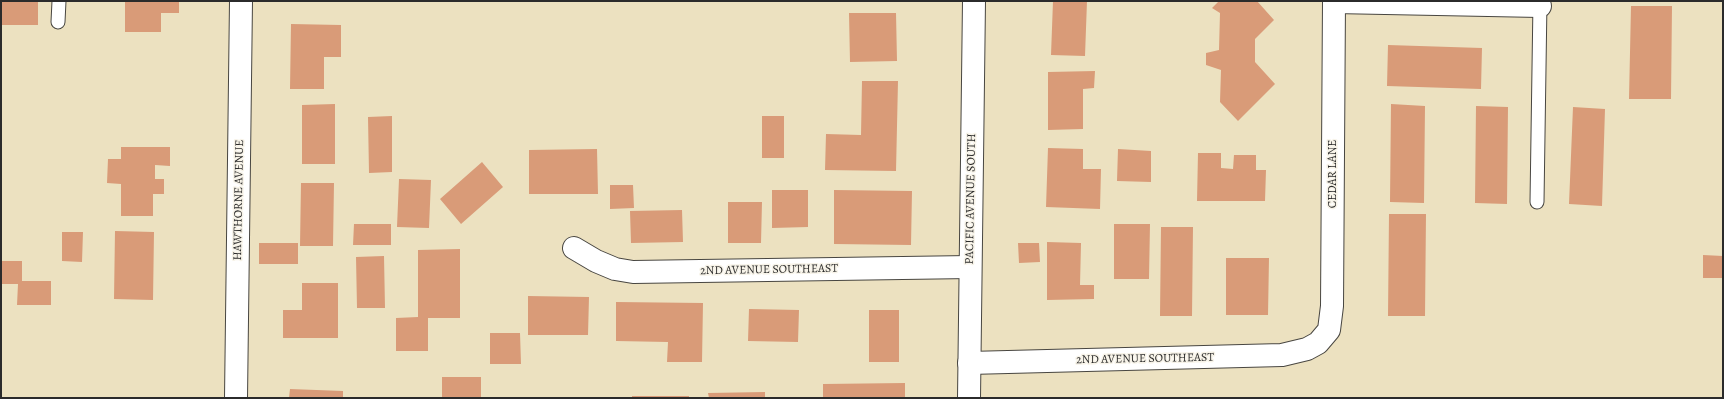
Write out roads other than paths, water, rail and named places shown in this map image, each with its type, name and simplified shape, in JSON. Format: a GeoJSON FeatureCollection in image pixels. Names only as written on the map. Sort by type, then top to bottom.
{"type":"FeatureCollection","features":[{"type":"Feature","properties":{"kind":"street","name":"HAWTHORNE AVENUE"},"geometry":{"type":"LineString","coordinates":[[236,398],[242,1]]}},
{"type":"Feature","properties":{"kind":"street","name":"PACIFIC AVENUE SOUTH"},"geometry":{"type":"LineString","coordinates":[[969,398],[974,1]]}},
{"type":"Feature","properties":{"kind":"street"},"geometry":{"type":"LineString","coordinates":[[1334,2],[1540,4]]}},
{"type":"Feature","properties":{"kind":"street","name":"CEDAR LANE"},"geometry":{"type":"LineString","coordinates":[[1318,342],[1329,330],[1332,306],[1334,2]]}},
{"type":"Feature","properties":{"kind":"street","name":"2ND AVENUE SOUTHEAST"},"geometry":{"type":"LineString","coordinates":[[574,248],[615,270],[632,272],[970,268]]}},
{"type":"Feature","properties":{"kind":"street","name":"2ND AVENUE SOUTHEAST"},"geometry":{"type":"LineString","coordinates":[[969,363],[1282,355],[1307,349],[1318,342]]}},
{"type":"Feature","properties":{"kind":"lane"},"geometry":{"type":"LineString","coordinates":[[58,22],[59,1]]}},
{"type":"Feature","properties":{"kind":"lane"},"geometry":{"type":"LineString","coordinates":[[1537,202],[1540,4]]}}]}
